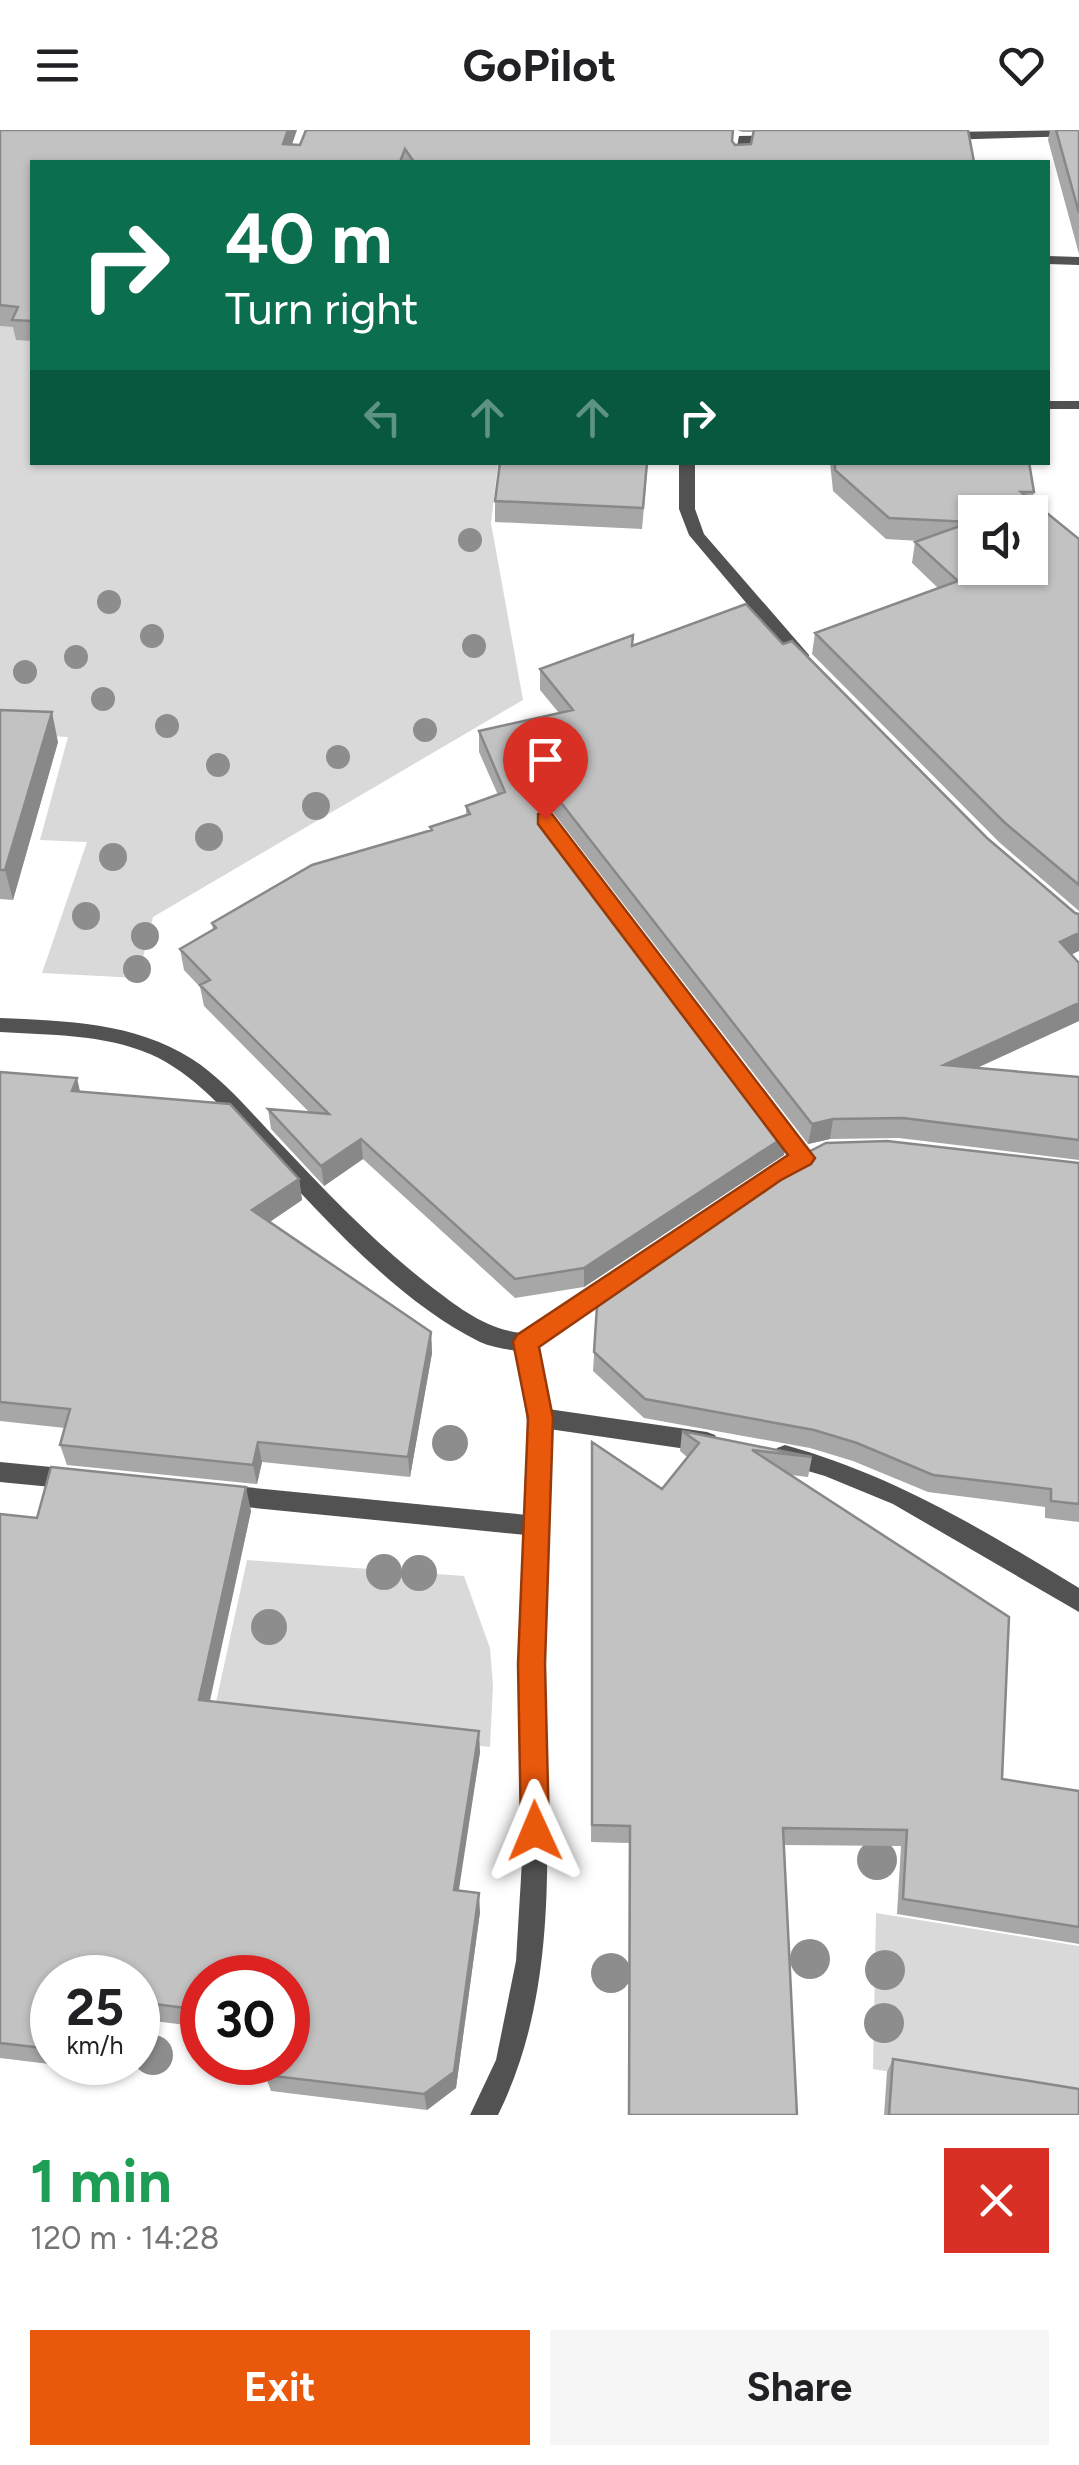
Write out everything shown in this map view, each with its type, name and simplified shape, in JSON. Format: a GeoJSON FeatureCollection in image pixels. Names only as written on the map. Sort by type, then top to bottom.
{"type":"FeatureCollection","features":[{"type":"Feature","properties":{"kind":"street"},"geometry":{"type":"LineString","coordinates":[[917,136],[1079,132]]}},
{"type":"Feature","properties":{"kind":"street"},"geometry":{"type":"LineString","coordinates":[[741,160],[744,138],[798,138]]}},
{"type":"Feature","properties":{"kind":"street"},"geometry":{"type":"LineString","coordinates":[[1050,260],[1079,260]]}},
{"type":"Feature","properties":{"kind":"street"},"geometry":{"type":"LineString","coordinates":[[1050,405],[1079,405]]}},
{"type":"Feature","properties":{"kind":"street"},"geometry":{"type":"LineString","coordinates":[[687,465],[687,509],[697,535],[816,672]]}},
{"type":"Feature","properties":{"kind":"street"},"geometry":{"type":"LineString","coordinates":[[0,1025],[124,1035],[181,1058],[210,1082],[390,1265],[486,1335],[502,1342],[526,1342],[642,1264]]}},
{"type":"Feature","properties":{"kind":"street"},"geometry":{"type":"LineString","coordinates":[[756,1096],[803,1158]]}},
{"type":"Feature","properties":{"kind":"street"},"geometry":{"type":"LineString","coordinates":[[484,2115],[508,2062],[530,1967],[540,1418],[526,1342]]}},
{"type":"Feature","properties":{"kind":"street"},"geometry":{"type":"LineString","coordinates":[[540,1418],[729,1445]]}},
{"type":"Feature","properties":{"kind":"street"},"geometry":{"type":"LineString","coordinates":[[766,1450],[827,1466],[926,1506],[1079,1601]]}},
{"type":"Feature","properties":{"kind":"street"},"geometry":{"type":"LineString","coordinates":[[0,1472],[99,1482]]}},
{"type":"Feature","properties":{"kind":"street"},"geometry":{"type":"LineString","coordinates":[[198,1492],[536,1526]]}},
{"type":"Feature","properties":{"kind":"shaded area"},"geometry":{"type":"Polygon","coordinates":[[[0,213],[30,216],[30,465],[498,465],[491,523],[523,700],[153,917],[138,978],[42,973],[87,842],[40,840],[68,737],[0,734],[0,213]]]}},
{"type":"Feature","properties":{"kind":"shaded area"},"geometry":{"type":"Polygon","coordinates":[[[247,1560],[464,1576],[490,1648],[490,1747],[213,1716],[247,1560]]]}},
{"type":"Feature","properties":{"kind":"shaded area"},"geometry":{"type":"Polygon","coordinates":[[[876,1913],[1079,1946],[1079,2104],[873,2069],[876,1913]]]}},
{"type":"Feature","properties":{"kind":"building"},"geometry":{"type":"Polygon","coordinates":[[[0,130],[288,130],[283,144],[300,145],[306,130],[733,130],[735,145],[751,144],[754,130],[968,130],[974,160],[413,160],[405,149],[401,160],[30,160],[30,321],[12,320],[18,307],[0,305],[0,130]]]}},
{"type":"Feature","properties":{"kind":"building"},"geometry":{"type":"Polygon","coordinates":[[[1056,130],[1079,130],[1079,213],[1056,130]]]}},
{"type":"Feature","properties":{"kind":"building"},"geometry":{"type":"Polygon","coordinates":[[[500,465],[647,465],[643,508],[495,501],[500,465]]]}},
{"type":"Feature","properties":{"kind":"building"},"geometry":{"type":"Polygon","coordinates":[[[835,465],[1030,465],[1034,492],[958,495],[958,521],[889,518],[835,470],[835,465]]]}},
{"type":"Feature","properties":{"kind":"building"},"geometry":{"type":"Polygon","coordinates":[[[1048,514],[1079,539],[1079,885],[1004,822],[815,633],[958,581],[958,585],[1048,585],[1048,514]]]}},
{"type":"Feature","properties":{"kind":"building"},"geometry":{"type":"Polygon","coordinates":[[[958,527],[958,581],[915,542],[958,527]]]}},
{"type":"Feature","properties":{"kind":"building"},"geometry":{"type":"Polygon","coordinates":[[[746,604],[783,644],[792,641],[987,838],[1079,914],[1079,933],[1060,942],[1079,963],[1079,1003],[944,1065],[1079,1077],[1079,1140],[903,1118],[833,1119],[812,1124],[552,791],[543,789],[533,800],[787,1135],[584,1268],[515,1279],[361,1139],[321,1166],[268,1109],[329,1114],[200,985],[210,980],[180,949],[216,928],[212,923],[312,865],[432,830],[430,827],[470,814],[466,806],[505,792],[479,731],[573,710],[540,669],[633,635],[632,646],[746,604]]]}},
{"type":"Feature","properties":{"kind":"building"},"geometry":{"type":"Polygon","coordinates":[[[0,710],[52,712],[5,870],[0,870],[0,710]]]}},
{"type":"Feature","properties":{"kind":"building"},"geometry":{"type":"Polygon","coordinates":[[[0,1072],[77,1078],[72,1091],[230,1104],[299,1179],[252,1210],[431,1332],[408,1457],[258,1442],[253,1465],[60,1445],[70,1409],[0,1402],[0,1072]]]}},
{"type":"Feature","properties":{"kind":"building"},"geometry":{"type":"Polygon","coordinates":[[[887,1141],[1079,1163],[1079,1504],[1051,1501],[1051,1489],[933,1475],[857,1443],[814,1430],[645,1399],[594,1352],[598,1291],[785,1164],[826,1143],[887,1141]]]}},
{"type":"Feature","properties":{"kind":"building"},"geometry":{"type":"Polygon","coordinates":[[[682,1431],[812,1457],[752,1450],[1009,1617],[1002,1779],[1079,1791],[1079,1927],[903,1899],[907,1830],[783,1828],[797,2115],[629,2115],[630,1826],[592,1825],[592,1442],[662,1489],[699,1443],[682,1431]]]}},
{"type":"Feature","properties":{"kind":"building"},"geometry":{"type":"Polygon","coordinates":[[[51,1467],[246,1487],[199,1700],[479,1731],[454,1890],[479,1893],[454,2072],[424,2094],[310,2080],[310,1955],[180,1955],[180,2007],[160,2005],[160,1955],[30,1955],[30,2046],[0,2043],[0,1514],[37,1518],[51,1467]]]}},
{"type":"Feature","properties":{"kind":"building"},"geometry":{"type":"Polygon","coordinates":[[[893,2059],[1079,2089],[1079,2115],[889,2115],[893,2059]]]}},
{"type":"Feature","properties":{"kind":"route"},"geometry":{"type":"LineString","coordinates":[[535,1831],[532,1664],[540,1418],[526,1342],[773,1174],[803,1158],[545,819]]}}]}
